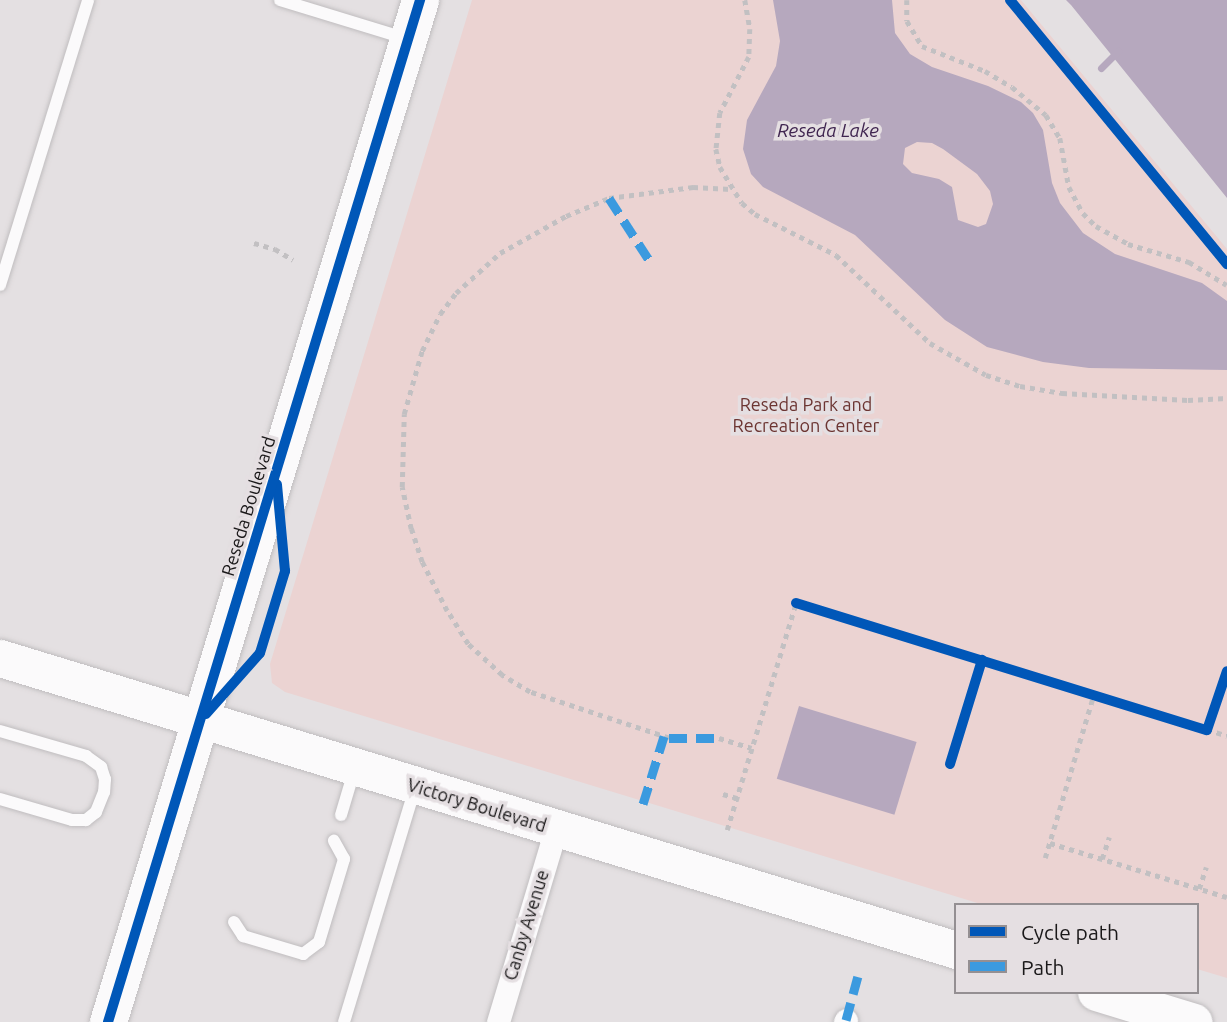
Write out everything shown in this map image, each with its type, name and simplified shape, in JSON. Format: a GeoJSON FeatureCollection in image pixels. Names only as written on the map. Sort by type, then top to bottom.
{"type":"FeatureCollection","features":[{"type":"Feature","properties":{"kind":"main road","name":"Reseda Boulevard"},"geometry":{"type":"LineString","coordinates":[[108,1022],[420,0]]}},
{"type":"Feature","properties":{"kind":"main road","name":"Victory Boulevard"},"geometry":{"type":"LineString","coordinates":[[0,657],[954,949]]}},
{"type":"Feature","properties":{"kind":"main road"},"geometry":{"type":"LineString","coordinates":[[1103,994],[1194,1022]]}},
{"type":"Feature","properties":{"kind":"street","name":"Canby Avenue"},"geometry":{"type":"LineString","coordinates":[[498,1022],[556,829]]}},
{"type":"Feature","properties":{"kind":"lane"},"geometry":{"type":"LineString","coordinates":[[0,285],[88,0]]}},
{"type":"Feature","properties":{"kind":"lane"},"geometry":{"type":"LineString","coordinates":[[281,0],[408,40]]}},
{"type":"Feature","properties":{"kind":"lane"},"geometry":{"type":"LineString","coordinates":[[0,730],[86,756],[101,767],[105,779],[104,792],[96,812],[86,820],[72,820],[0,799]]}},
{"type":"Feature","properties":{"kind":"lane"},"geometry":{"type":"LineString","coordinates":[[341,815],[355,767]]}},
{"type":"Feature","properties":{"kind":"lane"},"geometry":{"type":"LineString","coordinates":[[344,1022],[416,786]]}},
{"type":"Feature","properties":{"kind":"lane"},"geometry":{"type":"LineString","coordinates":[[234,922],[243,936],[303,954],[319,942],[344,859],[334,841]]}},
{"type":"Feature","properties":{"kind":"path"},"geometry":{"type":"LineString","coordinates":[[746,0],[750,29],[749,57],[726,98],[717,130],[720,167],[730,189],[755,214],[847,262],[930,343],[986,375],[1020,386],[1062,393],[1188,400],[1227,398]]}},
{"type":"Feature","properties":{"kind":"path"},"geometry":{"type":"LineString","coordinates":[[907,0],[907,21],[922,46],[985,71],[1012,87],[1046,115],[1060,138],[1069,187],[1083,213],[1096,226],[1128,244],[1189,262],[1227,285]]}},
{"type":"Feature","properties":{"kind":"path"},"geometry":{"type":"LineString","coordinates":[[669,738],[537,695],[502,674],[468,644],[428,574],[411,529],[402,487],[404,414],[422,351],[440,314],[464,286],[500,253],[566,216],[609,198],[693,187],[730,189]]}},
{"type":"Feature","properties":{"kind":"path"},"geometry":{"type":"LineString","coordinates":[[254,243],[275,249],[293,260]]}},
{"type":"Feature","properties":{"kind":"path"},"geometry":{"type":"LineString","coordinates":[[727,830],[796,603],[1227,736]]}},
{"type":"Feature","properties":{"kind":"path"},"geometry":{"type":"LineString","coordinates":[[950,764],[982,660]]}},
{"type":"Feature","properties":{"kind":"path"},"geometry":{"type":"LineString","coordinates":[[1045,858],[1094,694]]}},
{"type":"Feature","properties":{"kind":"path"},"geometry":{"type":"LineString","coordinates":[[1207,730],[1211,718]]}},
{"type":"Feature","properties":{"kind":"path"},"geometry":{"type":"LineString","coordinates":[[719,738],[752,748]]}},
{"type":"Feature","properties":{"kind":"path"},"geometry":{"type":"LineString","coordinates":[[723,794],[737,798]]}},
{"type":"Feature","properties":{"kind":"path"},"geometry":{"type":"LineString","coordinates":[[1102,859],[1109,838]]}},
{"type":"Feature","properties":{"kind":"path"},"geometry":{"type":"LineString","coordinates":[[1050,843],[1227,897]]}},
{"type":"Feature","properties":{"kind":"path"},"geometry":{"type":"LineString","coordinates":[[1199,889],[1206,867]]}},
{"type":"Feature","properties":{"kind":"green space","name":"Reseda Park and Recreation Center"},"geometry":{"type":"Polygon","coordinates":[[[472,0],[1021,0],[1227,249],[1227,978],[1199,970],[1199,903],[977,903],[285,692],[272,683],[270,664],[472,0]]]}},
{"type":"Feature","properties":{"kind":"water","name":"Reseda Lake"},"geometry":{"type":"Polygon","coordinates":[[[773,0],[892,0],[895,33],[910,54],[932,67],[988,86],[1021,102],[1033,113],[1043,130],[1052,183],[1060,203],[1083,233],[1115,254],[1202,283],[1227,301],[1227,370],[1089,368],[1043,362],[987,347],[945,320],[855,235],[763,187],[751,174],[743,149],[747,120],[776,66],[780,41],[773,0]],[[917,142],[905,148],[903,164],[912,173],[939,179],[952,187],[958,220],[978,227],[986,224],[993,204],[990,191],[977,174],[932,143],[917,142]]]}},
{"type":"Feature","properties":{"kind":"water"},"geometry":{"type":"Polygon","coordinates":[[[1066,0],[1227,0],[1227,198],[1071,5],[1066,0]]]}},
{"type":"Feature","properties":{"kind":"water"},"geometry":{"type":"Polygon","coordinates":[[[799,706],[917,742],[894,815],[777,779],[799,706]]]}},
{"type":"Feature","properties":{"kind":"waterway"},"geometry":{"type":"LineString","coordinates":[[1101,68],[1118,51]]}},
{"type":"Feature","properties":{"kind":"marked path"},"geometry":{"type":"LineString","coordinates":[[609,198],[651,263]]}},
{"type":"Feature","properties":{"kind":"marked path"},"geometry":{"type":"LineString","coordinates":[[643,804],[664,736]]}},
{"type":"Feature","properties":{"kind":"marked path"},"geometry":{"type":"LineString","coordinates":[[669,738],[719,738]]}},
{"type":"Feature","properties":{"kind":"marked path"},"geometry":{"type":"LineString","coordinates":[[846,1020],[859,972]]}},
{"type":"Feature","properties":{"kind":"cycle path"},"geometry":{"type":"LineString","coordinates":[[108,1022],[420,0]]}},
{"type":"Feature","properties":{"kind":"cycle path"},"geometry":{"type":"LineString","coordinates":[[1010,0],[1227,264]]}},
{"type":"Feature","properties":{"kind":"cycle path"},"geometry":{"type":"LineString","coordinates":[[206,714],[260,653],[285,571],[277,484]]}},
{"type":"Feature","properties":{"kind":"cycle path"},"geometry":{"type":"LineString","coordinates":[[796,603],[1207,730],[1227,671]]}},
{"type":"Feature","properties":{"kind":"cycle path"},"geometry":{"type":"LineString","coordinates":[[950,764],[982,660]]}}]}
